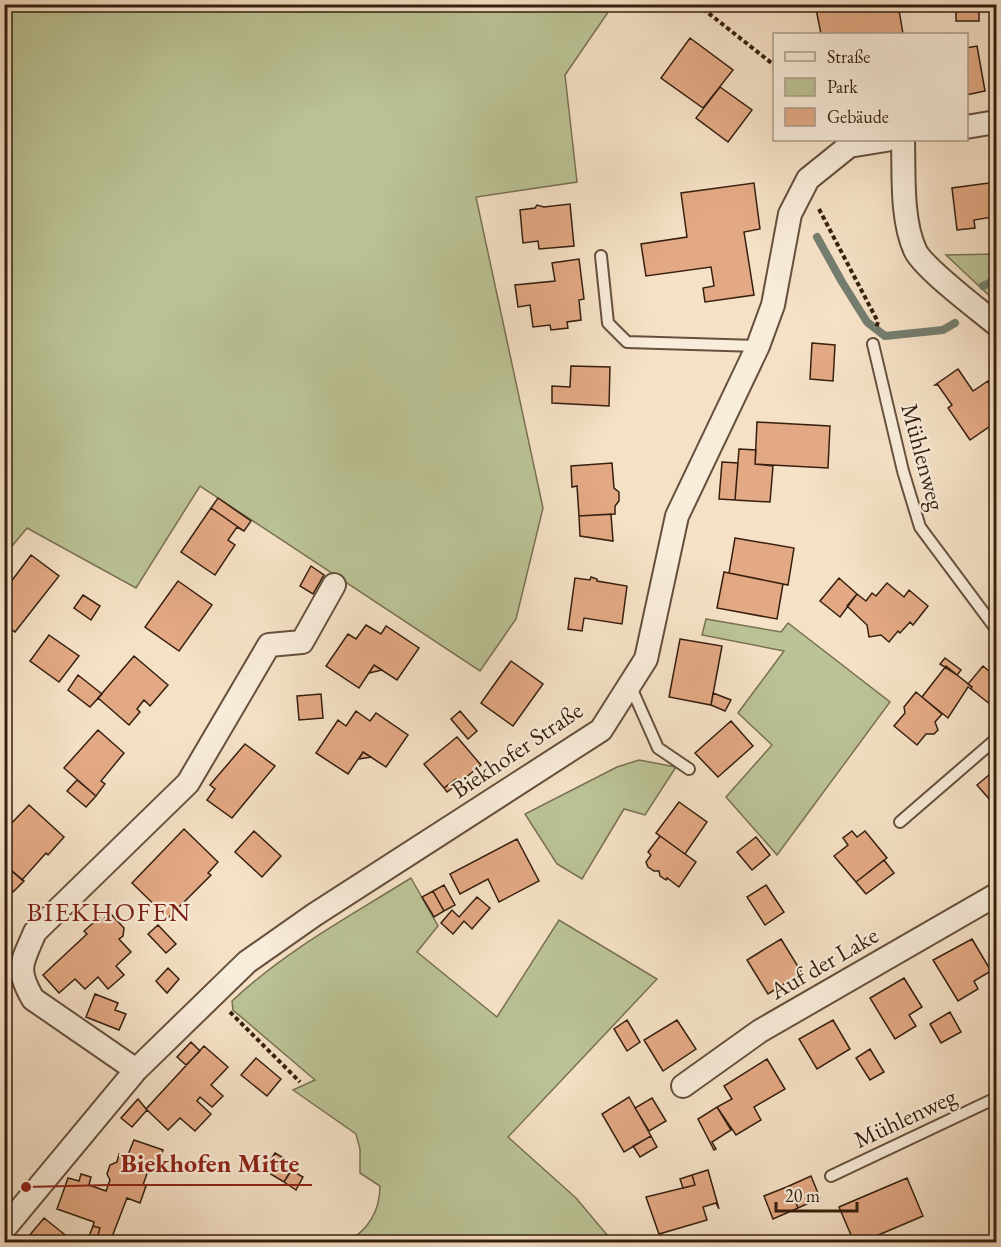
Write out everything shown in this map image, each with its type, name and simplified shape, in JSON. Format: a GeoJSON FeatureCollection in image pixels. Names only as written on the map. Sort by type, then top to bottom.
{"type":"FeatureCollection","features":[{"type":"Feature","properties":{"kind":"street"},"geometry":{"type":"LineString","coordinates":[[968,127],[996,122]]}},
{"type":"Feature","properties":{"kind":"street","name":"Biekhofer Straße"},"geometry":{"type":"LineString","coordinates":[[4,1229],[136,1070],[247,962],[314,915],[601,730],[646,659],[677,516],[758,346],[773,305],[790,214],[808,179],[849,146],[880,141]]}},
{"type":"Feature","properties":{"kind":"street"},"geometry":{"type":"LineString","coordinates":[[903,141],[907,224],[915,251],[932,270],[996,324]]}},
{"type":"Feature","properties":{"kind":"street"},"geometry":{"type":"LineString","coordinates":[[136,1070],[33,999],[23,982],[22,964],[35,932],[188,783],[269,645],[302,642],[334,585]]}},
{"type":"Feature","properties":{"kind":"street","name":"Auf der Lake"},"geometry":{"type":"LineString","coordinates":[[683,1086],[760,1031],[996,895]]}},
{"type":"Feature","properties":{"kind":"lane"},"geometry":{"type":"LineString","coordinates":[[601,256],[608,323],[627,342],[758,346]]}},
{"type":"Feature","properties":{"kind":"lane","name":"Mühlenweg"},"geometry":{"type":"LineString","coordinates":[[873,344],[903,471],[920,527],[996,629]]}},
{"type":"Feature","properties":{"kind":"lane"},"geometry":{"type":"LineString","coordinates":[[630,685],[658,748],[688,769]]}},
{"type":"Feature","properties":{"kind":"lane"},"geometry":{"type":"LineString","coordinates":[[900,822],[996,739]]}},
{"type":"Feature","properties":{"kind":"lane","name":"Mühlenweg"},"geometry":{"type":"LineString","coordinates":[[831,1176],[996,1098]]}},
{"type":"Feature","properties":{"kind":"path"},"geometry":{"type":"LineString","coordinates":[[697,4],[773,63]]}},
{"type":"Feature","properties":{"kind":"path"},"geometry":{"type":"LineString","coordinates":[[824,220],[878,322]]}},
{"type":"Feature","properties":{"kind":"path"},"geometry":{"type":"LineString","coordinates":[[213,995],[300,1082]]}},
{"type":"Feature","properties":{"kind":"green space"},"geometry":{"type":"Polygon","coordinates":[[[5,5],[613,5],[565,75],[577,182],[476,197],[543,508],[516,619],[480,671],[200,486],[136,588],[27,528],[12,546],[5,542],[5,5]]]}},
{"type":"Feature","properties":{"kind":"green space"},"geometry":{"type":"Polygon","coordinates":[[[996,254],[996,302],[946,255],[996,254]]]}},
{"type":"Feature","properties":{"kind":"green space"},"geometry":{"type":"Polygon","coordinates":[[[706,619],[781,632],[788,623],[890,702],[777,855],[726,797],[772,745],[738,713],[784,651],[702,635],[706,619]]]}},
{"type":"Feature","properties":{"kind":"green space"},"geometry":{"type":"Polygon","coordinates":[[[639,760],[676,767],[645,815],[624,809],[582,879],[557,864],[525,814],[617,767],[639,760]]]}},
{"type":"Feature","properties":{"kind":"green space"},"geometry":{"type":"Polygon","coordinates":[[[411,878],[438,926],[417,952],[497,1017],[559,920],[657,979],[508,1137],[576,1198],[613,1242],[346,1242],[361,1232],[371,1219],[378,1204],[380,1186],[360,1173],[360,1149],[356,1134],[293,1090],[315,1080],[233,1010],[232,1001],[296,950],[411,878]]]}},
{"type":"Feature","properties":{"kind":"building"},"geometry":{"type":"Polygon","coordinates":[[[815,4],[898,4],[903,33],[821,33],[815,4]]]}},
{"type":"Feature","properties":{"kind":"building"},"geometry":{"type":"Polygon","coordinates":[[[956,8],[979,9],[979,21],[956,21],[956,8]]]}},
{"type":"Feature","properties":{"kind":"building"},"geometry":{"type":"Polygon","coordinates":[[[690,38],[733,70],[703,108],[661,78],[690,38]]]}},
{"type":"Feature","properties":{"kind":"building"},"geometry":{"type":"Polygon","coordinates":[[[977,46],[985,91],[968,95],[968,48],[977,46]]]}},
{"type":"Feature","properties":{"kind":"building"},"geometry":{"type":"Polygon","coordinates":[[[720,87],[752,110],[728,142],[696,118],[720,87]]]}},
{"type":"Feature","properties":{"kind":"building"},"geometry":{"type":"Polygon","coordinates":[[[996,182],[996,233],[994,233],[992,217],[974,220],[975,228],[957,230],[952,188],[996,182]]]}},
{"type":"Feature","properties":{"kind":"building"},"geometry":{"type":"Polygon","coordinates":[[[754,183],[760,229],[744,232],[754,295],[705,302],[703,288],[714,286],[711,267],[646,276],[641,244],[687,237],[681,193],[754,183]]]}},
{"type":"Feature","properties":{"kind":"building"},"geometry":{"type":"Polygon","coordinates":[[[570,204],[574,246],[539,249],[538,241],[523,243],[520,210],[535,208],[537,205],[544,207],[570,204]]]}},
{"type":"Feature","properties":{"kind":"building"},"geometry":{"type":"Polygon","coordinates":[[[579,259],[584,299],[579,300],[581,320],[567,322],[568,328],[551,330],[550,325],[533,327],[530,305],[518,307],[515,285],[555,281],[552,263],[579,259]]]}},
{"type":"Feature","properties":{"kind":"building"},"geometry":{"type":"Polygon","coordinates":[[[812,343],[835,345],[833,381],[810,379],[812,343]]]}},
{"type":"Feature","properties":{"kind":"building"},"geometry":{"type":"Polygon","coordinates":[[[571,366],[610,367],[609,406],[552,403],[552,386],[570,387],[571,366]]]}},
{"type":"Feature","properties":{"kind":"building"},"geometry":{"type":"Polygon","coordinates":[[[958,369],[973,391],[988,381],[996,394],[996,422],[970,440],[948,408],[952,405],[938,385],[935,385],[958,369]]]}},
{"type":"Feature","properties":{"kind":"building"},"geometry":{"type":"Polygon","coordinates":[[[757,422],[830,426],[828,468],[755,464],[757,422]]]}},
{"type":"Feature","properties":{"kind":"building"},"geometry":{"type":"Polygon","coordinates":[[[739,449],[756,450],[755,464],[773,466],[770,502],[735,500],[739,449]]]}},
{"type":"Feature","properties":{"kind":"building"},"geometry":{"type":"Polygon","coordinates":[[[722,462],[738,463],[735,500],[719,499],[722,462]]]}},
{"type":"Feature","properties":{"kind":"building"},"geometry":{"type":"Polygon","coordinates":[[[612,463],[614,488],[619,492],[615,514],[579,516],[577,486],[572,487],[571,466],[612,463]]]}},
{"type":"Feature","properties":{"kind":"building"},"geometry":{"type":"Polygon","coordinates":[[[218,498],[251,521],[244,531],[211,508],[218,498]]]}},
{"type":"Feature","properties":{"kind":"building"},"geometry":{"type":"Polygon","coordinates":[[[211,508],[244,531],[237,527],[228,540],[235,545],[215,575],[181,552],[211,508]]]}},
{"type":"Feature","properties":{"kind":"building"},"geometry":{"type":"Polygon","coordinates":[[[611,514],[613,541],[580,536],[579,516],[611,514]]]}},
{"type":"Feature","properties":{"kind":"building"},"geometry":{"type":"Polygon","coordinates":[[[735,538],[794,548],[788,585],[729,573],[735,538]]]}},
{"type":"Feature","properties":{"kind":"building"},"geometry":{"type":"Polygon","coordinates":[[[31,555],[59,576],[15,632],[4,625],[4,591],[31,555]]]}},
{"type":"Feature","properties":{"kind":"building"},"geometry":{"type":"Polygon","coordinates":[[[311,566],[324,575],[313,594],[300,586],[311,566]]]}},
{"type":"Feature","properties":{"kind":"building"},"geometry":{"type":"Polygon","coordinates":[[[724,572],[783,584],[777,619],[717,608],[724,572]]]}},
{"type":"Feature","properties":{"kind":"building"},"geometry":{"type":"Polygon","coordinates":[[[591,577],[597,581],[627,586],[622,624],[584,618],[582,631],[568,629],[575,578],[590,580],[591,577]]]}},
{"type":"Feature","properties":{"kind":"building"},"geometry":{"type":"Polygon","coordinates":[[[839,578],[857,594],[840,617],[820,601],[839,578]]]}},
{"type":"Feature","properties":{"kind":"building"},"geometry":{"type":"Polygon","coordinates":[[[178,581],[212,605],[179,651],[145,627],[178,581]]]}},
{"type":"Feature","properties":{"kind":"building"},"geometry":{"type":"Polygon","coordinates":[[[887,583],[904,597],[909,590],[928,606],[913,625],[910,622],[889,642],[881,635],[869,637],[867,625],[847,606],[857,594],[866,601],[872,593],[876,596],[887,583]]]}},
{"type":"Feature","properties":{"kind":"building"},"geometry":{"type":"Polygon","coordinates":[[[83,595],[100,606],[91,620],[74,608],[83,595]]]}},
{"type":"Feature","properties":{"kind":"building"},"geometry":{"type":"Polygon","coordinates":[[[366,625],[381,634],[386,626],[419,648],[397,680],[374,665],[359,688],[326,666],[348,634],[356,639],[366,625]]]}},
{"type":"Feature","properties":{"kind":"building"},"geometry":{"type":"Polygon","coordinates":[[[49,635],[79,656],[59,682],[30,661],[49,635]]]}},
{"type":"Feature","properties":{"kind":"building"},"geometry":{"type":"Polygon","coordinates":[[[680,639],[722,646],[711,705],[669,697],[680,639]]]}},
{"type":"Feature","properties":{"kind":"building"},"geometry":{"type":"Polygon","coordinates":[[[134,656],[168,685],[150,706],[144,700],[137,709],[140,712],[129,725],[98,698],[134,656]]]}},
{"type":"Feature","properties":{"kind":"building"},"geometry":{"type":"Polygon","coordinates":[[[945,658],[961,670],[957,675],[940,664],[945,658]]]}},
{"type":"Feature","properties":{"kind":"building"},"geometry":{"type":"Polygon","coordinates":[[[511,661],[543,684],[513,726],[481,703],[511,661]]]}},
{"type":"Feature","properties":{"kind":"building"},"geometry":{"type":"Polygon","coordinates":[[[374,665],[382,670],[369,673],[374,665]]]}},
{"type":"Feature","properties":{"kind":"building"},"geometry":{"type":"Polygon","coordinates":[[[946,666],[972,687],[971,689],[968,687],[948,718],[922,697],[946,666]]]}},
{"type":"Feature","properties":{"kind":"building"},"geometry":{"type":"Polygon","coordinates":[[[983,666],[996,677],[996,697],[991,705],[968,684],[983,666]]]}},
{"type":"Feature","properties":{"kind":"building"},"geometry":{"type":"Polygon","coordinates":[[[78,675],[102,694],[90,707],[68,690],[78,675]]]}},
{"type":"Feature","properties":{"kind":"building"},"geometry":{"type":"Polygon","coordinates":[[[916,692],[942,714],[935,722],[938,730],[934,734],[926,734],[917,745],[894,726],[905,713],[904,707],[916,692]]]}},
{"type":"Feature","properties":{"kind":"building"},"geometry":{"type":"Polygon","coordinates":[[[713,693],[731,700],[725,711],[711,705],[713,693]]]}},
{"type":"Feature","properties":{"kind":"building"},"geometry":{"type":"Polygon","coordinates":[[[321,694],[323,718],[299,720],[297,696],[321,694]]]}},
{"type":"Feature","properties":{"kind":"building"},"geometry":{"type":"Polygon","coordinates":[[[356,711],[370,721],[376,713],[408,735],[386,767],[363,752],[348,774],[316,753],[338,720],[346,726],[356,711]]]}},
{"type":"Feature","properties":{"kind":"building"},"geometry":{"type":"Polygon","coordinates":[[[460,711],[477,731],[468,739],[451,719],[460,711]]]}},
{"type":"Feature","properties":{"kind":"building"},"geometry":{"type":"Polygon","coordinates":[[[731,721],[753,746],[718,777],[695,753],[731,721]]]}},
{"type":"Feature","properties":{"kind":"building"},"geometry":{"type":"Polygon","coordinates":[[[98,730],[124,753],[101,781],[105,784],[96,796],[64,768],[98,730]]]}},
{"type":"Feature","properties":{"kind":"building"},"geometry":{"type":"Polygon","coordinates":[[[457,737],[481,765],[459,783],[456,779],[444,788],[424,764],[457,737]]]}},
{"type":"Feature","properties":{"kind":"building"},"geometry":{"type":"Polygon","coordinates":[[[245,744],[275,766],[232,818],[207,800],[215,789],[210,785],[245,744]]]}},
{"type":"Feature","properties":{"kind":"building"},"geometry":{"type":"Polygon","coordinates":[[[363,752],[371,757],[359,759],[363,752]]]}},
{"type":"Feature","properties":{"kind":"building"},"geometry":{"type":"Polygon","coordinates":[[[996,769],[996,795],[990,800],[977,785],[996,769]]]}},
{"type":"Feature","properties":{"kind":"building"},"geometry":{"type":"Polygon","coordinates":[[[456,779],[459,783],[447,792],[444,788],[456,779]]]}},
{"type":"Feature","properties":{"kind":"building"},"geometry":{"type":"Polygon","coordinates":[[[77,780],[96,796],[86,807],[67,791],[77,780]]]}},
{"type":"Feature","properties":{"kind":"building"},"geometry":{"type":"Polygon","coordinates":[[[996,795],[996,808],[990,800],[996,795]]]}},
{"type":"Feature","properties":{"kind":"building"},"geometry":{"type":"Polygon","coordinates":[[[679,802],[707,822],[685,854],[656,833],[679,802]]]}},
{"type":"Feature","properties":{"kind":"building"},"geometry":{"type":"Polygon","coordinates":[[[29,805],[64,837],[22,880],[4,864],[4,831],[29,805]]]}},
{"type":"Feature","properties":{"kind":"building"},"geometry":{"type":"Polygon","coordinates":[[[184,829],[218,862],[208,873],[211,875],[168,918],[132,883],[184,829]]]}},
{"type":"Feature","properties":{"kind":"building"},"geometry":{"type":"Polygon","coordinates":[[[254,831],[281,856],[262,877],[235,852],[254,831]]]}},
{"type":"Feature","properties":{"kind":"building"},"geometry":{"type":"Polygon","coordinates":[[[852,831],[857,837],[865,831],[887,858],[856,882],[834,856],[848,845],[843,838],[852,831]]]}},
{"type":"Feature","properties":{"kind":"building"},"geometry":{"type":"Polygon","coordinates":[[[660,836],[696,862],[679,887],[660,876],[659,871],[648,867],[646,862],[651,855],[648,852],[660,836]]]}},
{"type":"Feature","properties":{"kind":"building"},"geometry":{"type":"Polygon","coordinates":[[[756,837],[770,855],[752,870],[737,852],[756,837]]]}},
{"type":"Feature","properties":{"kind":"building"},"geometry":{"type":"Polygon","coordinates":[[[517,839],[539,881],[499,902],[488,879],[460,894],[450,874],[517,839]]]}},
{"type":"Feature","properties":{"kind":"building"},"geometry":{"type":"Polygon","coordinates":[[[884,860],[894,873],[866,894],[856,882],[884,860]]]}},
{"type":"Feature","properties":{"kind":"building"},"geometry":{"type":"Polygon","coordinates":[[[4,864],[24,881],[13,892],[4,884],[4,864]]]}},
{"type":"Feature","properties":{"kind":"building"},"geometry":{"type":"Polygon","coordinates":[[[444,885],[455,905],[444,911],[433,891],[444,885]]]}},
{"type":"Feature","properties":{"kind":"building"},"geometry":{"type":"Polygon","coordinates":[[[766,885],[784,912],[765,925],[747,897],[766,885]]]}},
{"type":"Feature","properties":{"kind":"building"},"geometry":{"type":"Polygon","coordinates":[[[433,891],[444,911],[434,917],[422,897],[433,891]]]}},
{"type":"Feature","properties":{"kind":"building"},"geometry":{"type":"Polygon","coordinates":[[[477,897],[490,908],[472,929],[464,921],[453,934],[441,923],[452,910],[459,917],[477,897]]]}},
{"type":"Feature","properties":{"kind":"building"},"geometry":{"type":"Polygon","coordinates":[[[110,913],[124,928],[123,936],[119,939],[131,952],[116,966],[124,975],[108,989],[98,977],[85,989],[75,979],[59,993],[43,975],[87,934],[84,931],[99,918],[102,921],[110,913]]]}},
{"type":"Feature","properties":{"kind":"building"},"geometry":{"type":"Polygon","coordinates":[[[158,925],[176,944],[166,953],[148,934],[158,925]]]}},
{"type":"Feature","properties":{"kind":"building"},"geometry":{"type":"Polygon","coordinates":[[[781,939],[802,973],[768,994],[747,960],[781,939]]]}},
{"type":"Feature","properties":{"kind":"building"},"geometry":{"type":"Polygon","coordinates":[[[972,939],[991,971],[974,981],[978,989],[958,1001],[933,960],[972,939]]]}},
{"type":"Feature","properties":{"kind":"building"},"geometry":{"type":"Polygon","coordinates":[[[168,968],[179,979],[167,993],[156,981],[168,968]]]}},
{"type":"Feature","properties":{"kind":"building"},"geometry":{"type":"Polygon","coordinates":[[[904,978],[922,1007],[909,1015],[916,1026],[895,1039],[870,998],[904,978]]]}},
{"type":"Feature","properties":{"kind":"building"},"geometry":{"type":"Polygon","coordinates":[[[95,994],[118,1003],[115,1010],[126,1014],[119,1030],[86,1017],[95,994]]]}},
{"type":"Feature","properties":{"kind":"building"},"geometry":{"type":"Polygon","coordinates":[[[950,1012],[961,1032],[941,1043],[930,1024],[950,1012]]]}},
{"type":"Feature","properties":{"kind":"building"},"geometry":{"type":"Polygon","coordinates":[[[627,1020],[640,1042],[627,1051],[614,1029],[627,1020]]]}},
{"type":"Feature","properties":{"kind":"building"},"geometry":{"type":"Polygon","coordinates":[[[677,1020],[696,1049],[663,1071],[644,1040],[677,1020]]]}},
{"type":"Feature","properties":{"kind":"building"},"geometry":{"type":"Polygon","coordinates":[[[833,1020],[850,1049],[817,1069],[799,1039],[833,1020]]]}},
{"type":"Feature","properties":{"kind":"building"},"geometry":{"type":"Polygon","coordinates":[[[191,1042],[200,1051],[186,1065],[177,1057],[191,1042]]]}},
{"type":"Feature","properties":{"kind":"building"},"geometry":{"type":"Polygon","coordinates":[[[204,1046],[228,1067],[211,1085],[223,1096],[212,1107],[200,1097],[197,1101],[211,1114],[195,1131],[180,1118],[168,1130],[146,1109],[204,1046]]]}},
{"type":"Feature","properties":{"kind":"building"},"geometry":{"type":"Polygon","coordinates":[[[870,1049],[884,1072],[870,1080],[856,1058],[870,1049]]]}},
{"type":"Feature","properties":{"kind":"building"},"geometry":{"type":"Polygon","coordinates":[[[256,1058],[281,1079],[267,1096],[241,1075],[256,1058]]]}},
{"type":"Feature","properties":{"kind":"building"},"geometry":{"type":"Polygon","coordinates":[[[767,1059],[785,1089],[754,1107],[761,1120],[736,1135],[717,1107],[732,1099],[724,1086],[767,1059]]]}},
{"type":"Feature","properties":{"kind":"building"},"geometry":{"type":"Polygon","coordinates":[[[629,1097],[651,1136],[624,1152],[602,1114],[629,1097]]]}},
{"type":"Feature","properties":{"kind":"building"},"geometry":{"type":"Polygon","coordinates":[[[652,1098],[666,1121],[649,1131],[635,1108],[652,1098]]]}},
{"type":"Feature","properties":{"kind":"building"},"geometry":{"type":"Polygon","coordinates":[[[138,1099],[147,1110],[132,1127],[121,1118],[138,1099]]]}},
{"type":"Feature","properties":{"kind":"building"},"geometry":{"type":"Polygon","coordinates":[[[717,1107],[731,1130],[712,1142],[716,1149],[714,1150],[698,1119],[717,1107]]]}},
{"type":"Feature","properties":{"kind":"building"},"geometry":{"type":"Polygon","coordinates":[[[651,1136],[657,1147],[640,1157],[633,1146],[651,1136]]]}},
{"type":"Feature","properties":{"kind":"building"},"geometry":{"type":"Polygon","coordinates":[[[134,1140],[163,1150],[157,1168],[127,1157],[134,1140]]]}},
{"type":"Feature","properties":{"kind":"building"},"geometry":{"type":"Polygon","coordinates":[[[275,1153],[295,1165],[284,1182],[264,1170],[275,1153]]]}},
{"type":"Feature","properties":{"kind":"building"},"geometry":{"type":"Polygon","coordinates":[[[119,1154],[150,1165],[140,1203],[127,1198],[110,1242],[108,1242],[97,1238],[100,1228],[93,1226],[94,1222],[57,1209],[68,1178],[79,1181],[81,1174],[91,1177],[89,1185],[106,1191],[110,1180],[107,1174],[110,1165],[117,1162],[119,1154]]]}},
{"type":"Feature","properties":{"kind":"building"},"geometry":{"type":"Polygon","coordinates":[[[291,1170],[303,1177],[296,1190],[284,1182],[291,1170]]]}},
{"type":"Feature","properties":{"kind":"building"},"geometry":{"type":"Polygon","coordinates":[[[708,1170],[719,1209],[716,1203],[703,1207],[707,1220],[659,1234],[646,1197],[695,1185],[692,1175],[708,1170]]]}},
{"type":"Feature","properties":{"kind":"building"},"geometry":{"type":"Polygon","coordinates":[[[692,1175],[695,1185],[683,1188],[680,1179],[692,1175]]]}},
{"type":"Feature","properties":{"kind":"building"},"geometry":{"type":"Polygon","coordinates":[[[811,1176],[820,1198],[798,1208],[789,1186],[811,1176]]]}},
{"type":"Feature","properties":{"kind":"building"},"geometry":{"type":"Polygon","coordinates":[[[907,1178],[923,1216],[862,1242],[854,1242],[839,1207],[907,1178]]]}},
{"type":"Feature","properties":{"kind":"building"},"geometry":{"type":"Polygon","coordinates":[[[789,1186],[798,1208],[773,1219],[764,1196],[789,1186]]]}},
{"type":"Feature","properties":{"kind":"building"},"geometry":{"type":"Polygon","coordinates":[[[44,1218],[69,1238],[65,1242],[24,1242],[44,1218]]]}},
{"type":"Feature","properties":{"kind":"building"},"geometry":{"type":"Polygon","coordinates":[[[93,1226],[100,1228],[97,1238],[108,1242],[87,1242],[93,1226]]]}},
{"type":"Feature","properties":{"kind":"waterway"},"geometry":{"type":"LineString","coordinates":[[564,4],[573,7],[578,4]]}},
{"type":"Feature","properties":{"kind":"waterway"},"geometry":{"type":"LineString","coordinates":[[817,237],[867,322],[885,336],[943,330],[955,323]]}},
{"type":"Feature","properties":{"kind":"waterway"},"geometry":{"type":"LineString","coordinates":[[983,286],[996,280]]}},
{"type":"Feature","properties":{"kind":"place","name":"Biekhofen Mitte"},"geometry":{"type":"Point","coordinates":[26,1187]}},
{"type":"Feature","properties":{"kind":"district","name":"BIEKHOFEN"},"geometry":{"type":"Point","coordinates":[109,912]}}]}
